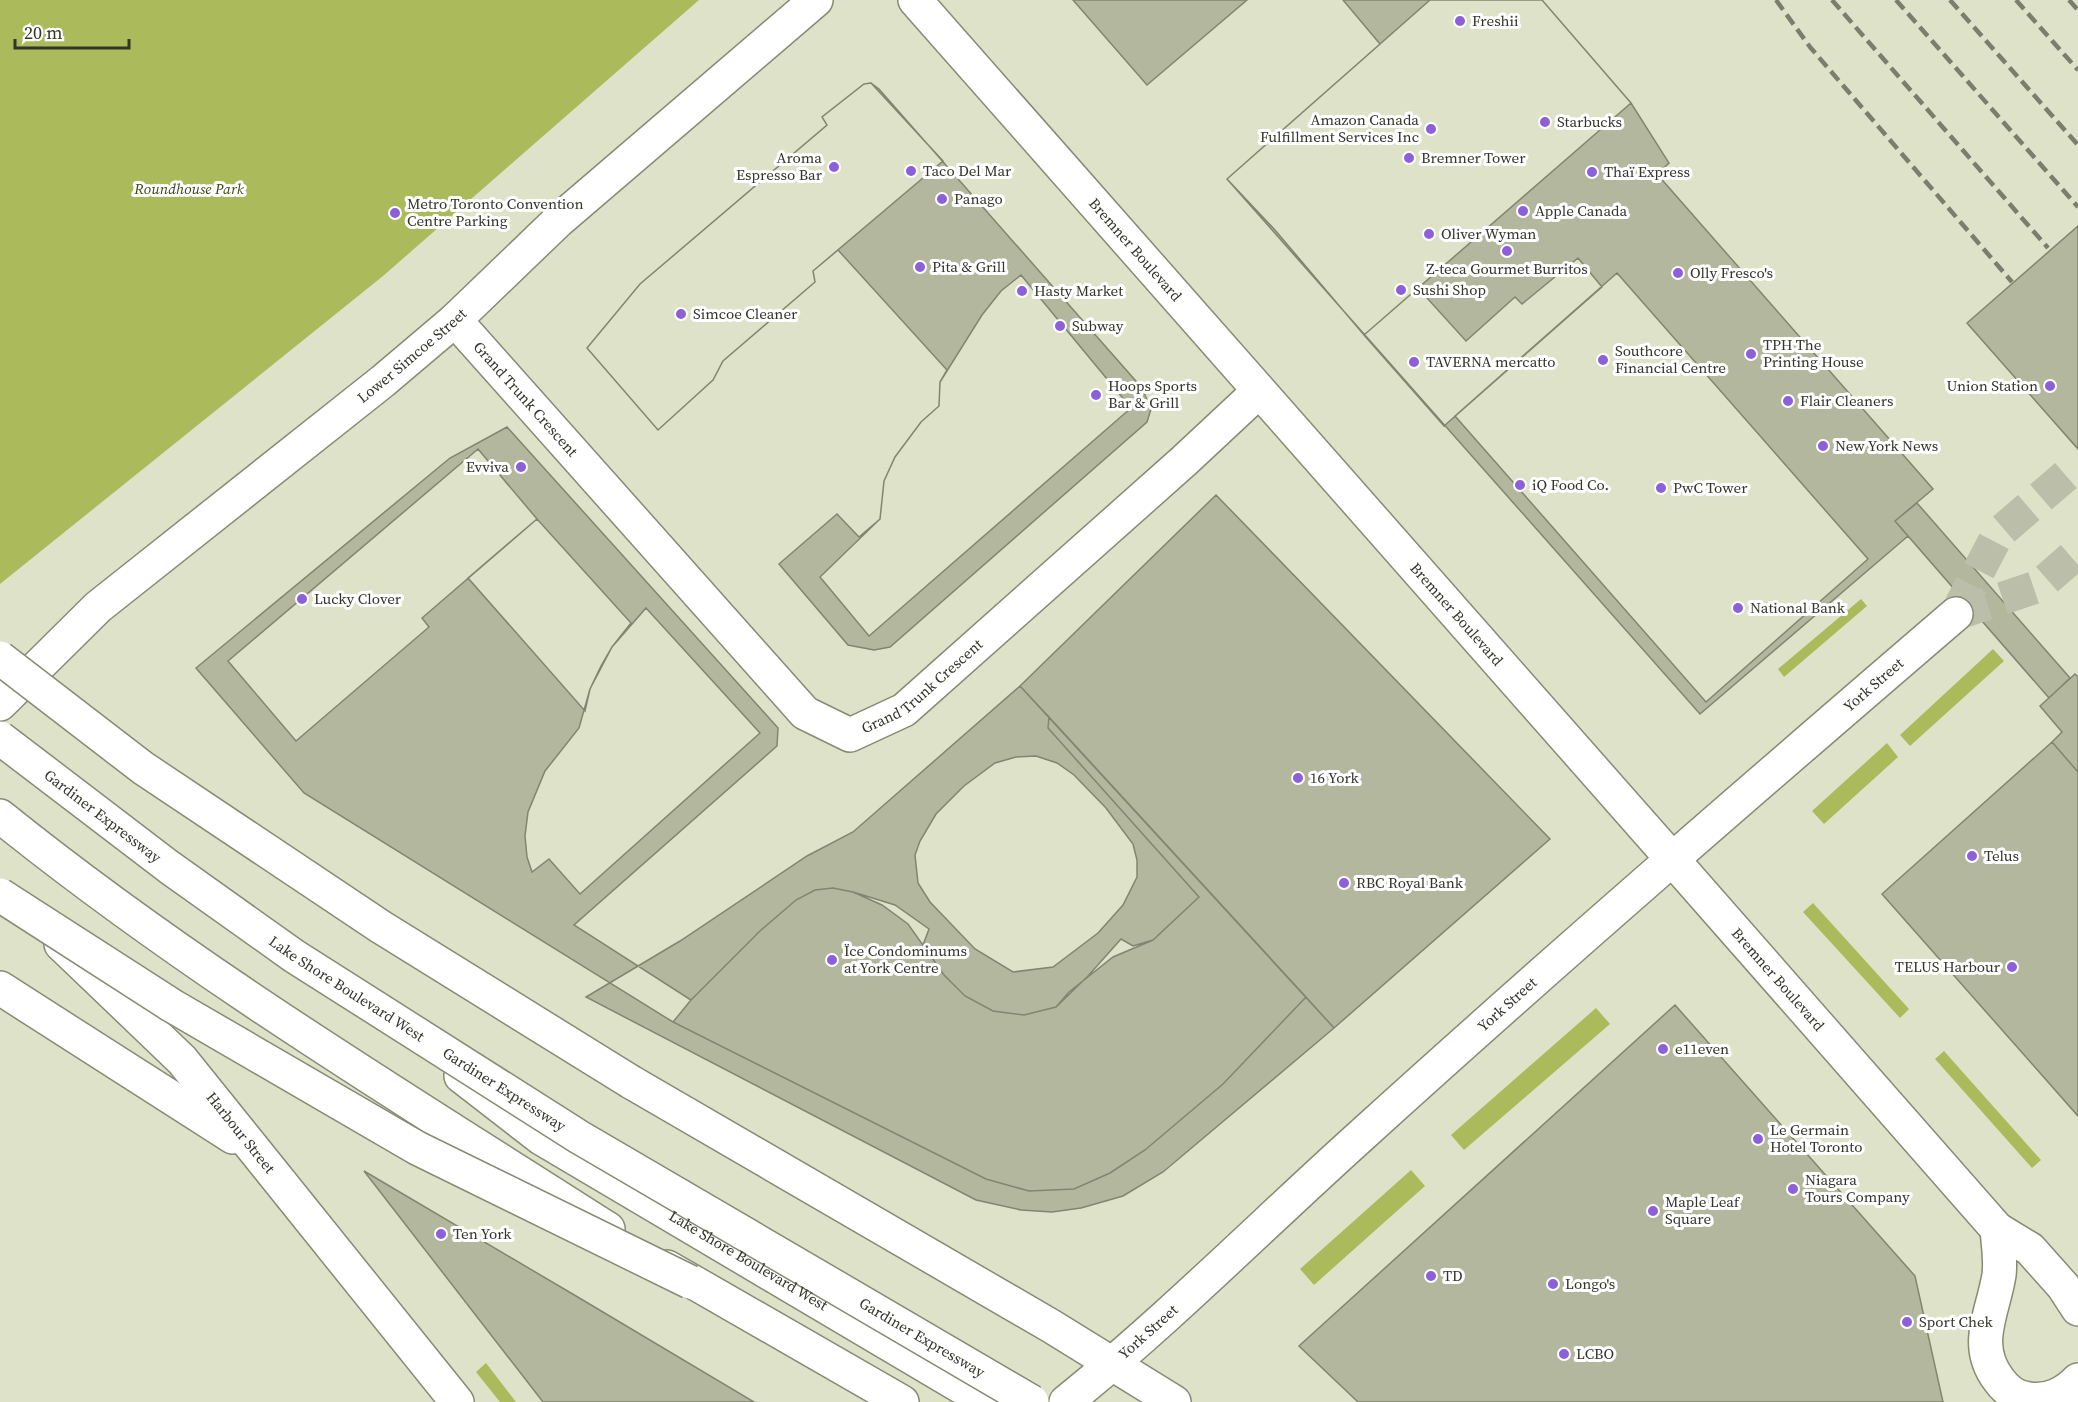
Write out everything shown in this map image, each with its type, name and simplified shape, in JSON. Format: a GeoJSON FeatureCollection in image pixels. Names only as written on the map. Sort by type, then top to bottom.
{"type":"FeatureCollection","features":[{"type":"Feature","properties":{"kind":"main road","name":"Lower Simcoe Street"},"geometry":{"type":"LineString","coordinates":[[0,704],[98,607],[383,381],[455,320],[558,221],[816,0]]}},
{"type":"Feature","properties":{"kind":"main road","name":"Bremner Boulevard"},"geometry":{"type":"LineString","coordinates":[[915,0],[1997,1229],[2030,1249],[2063,1286],[2078,1309]]}},
{"type":"Feature","properties":{"kind":"main road","name":"Grand Trunk Crescent"},"geometry":{"type":"LineString","coordinates":[[455,320],[805,712],[850,735],[904,710],[1184,461],[1259,391]]}},
{"type":"Feature","properties":{"kind":"main road","name":"York Street"},"geometry":{"type":"LineString","coordinates":[[1066,1402],[1114,1364],[1361,1135],[1956,614]]}},
{"type":"Feature","properties":{"kind":"main road"},"geometry":{"type":"LineString","coordinates":[[0,658],[172,788],[381,927],[632,1082],[1114,1364],[1173,1402]]}},
{"type":"Feature","properties":{"kind":"main road","name":"Lake Shore Boulevard West"},"geometry":{"type":"LineString","coordinates":[[0,719],[541,1138],[987,1402]]}},
{"type":"Feature","properties":{"kind":"main road","name":"Gardiner Expressway"},"geometry":{"type":"LineString","coordinates":[[0,738],[169,867],[294,956],[579,1137],[1032,1402]]}},
{"type":"Feature","properties":{"kind":"main road"},"geometry":{"type":"LineString","coordinates":[[0,816],[138,921],[270,1012],[690,1282],[902,1402]]}},
{"type":"Feature","properties":{"kind":"main road","name":"Harbour Street"},"geometry":{"type":"LineString","coordinates":[[0,885],[182,1059],[457,1402]]}},
{"type":"Feature","properties":{"kind":"main road"},"geometry":{"type":"LineString","coordinates":[[0,895],[171,1005],[417,1148],[690,1282]]}},
{"type":"Feature","properties":{"kind":"main road"},"geometry":{"type":"LineString","coordinates":[[0,988],[255,1151]]}},
{"type":"Feature","properties":{"kind":"main road"},"geometry":{"type":"LineString","coordinates":[[1997,1229],[1999,1266],[1985,1326],[1986,1355],[2002,1384],[2017,1396],[2032,1401],[2062,1393],[2078,1380]]}},
{"type":"Feature","properties":{"kind":"green space","name":"Roundhouse Park"},"geometry":{"type":"Polygon","coordinates":[[[0,0],[699,0],[383,276],[0,584],[0,0]]]}},
{"type":"Feature","properties":{"kind":"green space"},"geometry":{"type":"Polygon","coordinates":[[[1861,599],[1867,606],[1784,677],[1778,669],[1861,599]]]}},
{"type":"Feature","properties":{"kind":"green space"},"geometry":{"type":"Polygon","coordinates":[[[1993,649],[2004,661],[1910,746],[1900,735],[1993,649]]]}},
{"type":"Feature","properties":{"kind":"green space"},"geometry":{"type":"Polygon","coordinates":[[[1887,743],[1898,757],[1824,824],[1812,811],[1887,743]]]}},
{"type":"Feature","properties":{"kind":"green space"},"geometry":{"type":"Polygon","coordinates":[[[1813,903],[1909,1009],[1900,1018],[1803,912],[1813,903]]]}},
{"type":"Feature","properties":{"kind":"green space"},"geometry":{"type":"Polygon","coordinates":[[[1596,1008],[1610,1024],[1464,1150],[1451,1135],[1596,1008]]]}},
{"type":"Feature","properties":{"kind":"green space"},"geometry":{"type":"Polygon","coordinates":[[[1944,1051],[2041,1160],[2032,1168],[1935,1059],[1944,1051]]]}},
{"type":"Feature","properties":{"kind":"green space"},"geometry":{"type":"Polygon","coordinates":[[[1411,1170],[1425,1186],[1314,1285],[1300,1269],[1411,1170]]]}},
{"type":"Feature","properties":{"kind":"green space"},"geometry":{"type":"Polygon","coordinates":[[[486,1363],[516,1402],[500,1402],[476,1372],[486,1363]]]}},
{"type":"Feature","properties":{"kind":"building"},"geometry":{"type":"Polygon","coordinates":[[[1073,0],[1247,0],[1147,85],[1073,0]]]}},
{"type":"Feature","properties":{"kind":"building","name":"Southcore Financial Centre"},"geometry":{"type":"Polygon","coordinates":[[[1343,0],[1542,0],[1631,103],[1669,163],[1657,174],[1933,489],[1895,521],[1908,536],[1700,714],[1227,179],[1380,44],[1343,0]]]}},
{"type":"Feature","properties":{"kind":"building","name":"Bremner Tower"},"geometry":{"type":"Polygon","coordinates":[[[1430,0],[1542,0],[1631,103],[1364,335],[1275,230],[1227,179],[1430,0]]]}},
{"type":"Feature","properties":{"kind":"building"},"geometry":{"type":"Polygon","coordinates":[[[871,83],[879,89],[1142,388],[1151,409],[1147,422],[890,647],[874,650],[848,645],[779,564],[837,514],[859,537],[880,519],[884,481],[895,457],[921,422],[939,406],[940,382],[947,370],[838,250],[813,271],[815,282],[723,361],[713,380],[658,430],[587,348],[640,284],[827,125],[822,117],[864,84],[871,83]]]}},
{"type":"Feature","properties":{"kind":"building"},"geometry":{"type":"Polygon","coordinates":[[[871,83],[943,161],[813,271],[815,282],[723,361],[713,380],[658,430],[587,348],[640,284],[827,125],[822,117],[864,84],[871,83]]]}},
{"type":"Feature","properties":{"kind":"building","name":"Union Station"},"geometry":{"type":"Polygon","coordinates":[[[2078,226],[2078,449],[1967,323],[2078,226]]]}},
{"type":"Feature","properties":{"kind":"building"},"geometry":{"type":"Polygon","coordinates":[[[1578,258],[1602,287],[1444,426],[1364,335],[1418,288],[1466,341],[1515,297],[1522,304],[1578,258]]]}},
{"type":"Feature","properties":{"kind":"building","name":"PwC Tower"},"geometry":{"type":"Polygon","coordinates":[[[1617,273],[1868,559],[1706,702],[1455,416],[1617,273]]]}},
{"type":"Feature","properties":{"kind":"building"},"geometry":{"type":"Polygon","coordinates":[[[1021,275],[1131,408],[869,636],[820,577],[880,519],[884,481],[895,457],[921,422],[939,406],[940,382],[982,315],[1001,291],[1021,275]]]}},
{"type":"Feature","properties":{"kind":"building"},"geometry":{"type":"Polygon","coordinates":[[[507,427],[778,728],[777,746],[574,925],[691,1000],[673,1022],[304,793],[196,668],[450,458],[507,427]]]}},
{"type":"Feature","properties":{"kind":"building"},"geometry":{"type":"Polygon","coordinates":[[[478,449],[537,519],[422,618],[429,627],[296,741],[228,661],[478,449]]]}},
{"type":"Feature","properties":{"kind":"building","name":"16 York"},"geometry":{"type":"Polygon","coordinates":[[[1216,495],[1550,839],[1334,1028],[1020,686],[1216,495]]]}},
{"type":"Feature","properties":{"kind":"building"},"geometry":{"type":"Polygon","coordinates":[[[1917,503],[2070,678],[2049,698],[1895,521],[1917,503]]]}},
{"type":"Feature","properties":{"kind":"building"},"geometry":{"type":"Polygon","coordinates":[[[537,519],[631,623],[612,647],[601,666],[590,689],[585,711],[468,578],[537,519]]]}},
{"type":"Feature","properties":{"kind":"building"},"geometry":{"type":"Polygon","coordinates":[[[646,608],[760,733],[580,894],[549,859],[532,872],[527,857],[525,836],[528,812],[545,771],[579,728],[590,689],[612,647],[646,608]]]}},
{"type":"Feature","properties":{"kind":"building"},"geometry":{"type":"Polygon","coordinates":[[[2075,674],[2078,677],[2078,772],[2052,742],[2062,732],[2040,706],[2075,674]]]}},
{"type":"Feature","properties":{"kind":"building"},"geometry":{"type":"Polygon","coordinates":[[[1020,686],[1049,717],[1048,728],[1199,897],[1153,940],[1113,957],[1069,992],[1056,1007],[1024,1015],[993,1011],[965,996],[944,975],[908,924],[882,905],[853,892],[833,888],[815,890],[796,900],[761,930],[691,1000],[673,1022],[986,1179],[1029,1191],[1074,1189],[1110,1173],[1145,1150],[1223,1084],[1306,997],[1334,1028],[1163,1172],[1123,1196],[1081,1208],[1052,1212],[1021,1210],[976,1200],[586,997],[680,941],[807,856],[853,832],[1020,686]],[[1036,756],[1016,757],[995,763],[964,786],[936,814],[920,841],[915,855],[918,883],[930,902],[975,949],[1013,972],[1053,967],[1098,933],[1123,905],[1137,877],[1137,860],[1133,844],[1106,808],[1074,775],[1057,763],[1036,756]]]}},
{"type":"Feature","properties":{"kind":"building","name":"Ïce Condominums at York Centre"},"geometry":{"type":"Polygon","coordinates":[[[1049,717],[1306,997],[1223,1084],[1145,1150],[1110,1173],[1074,1189],[1029,1191],[986,1179],[673,1022],[691,1000],[761,930],[796,900],[815,890],[833,888],[895,905],[929,929],[923,945],[944,975],[965,996],[993,1011],[1024,1015],[1056,1007],[1121,939],[1133,946],[1153,940],[1199,897],[1048,728],[1049,717]]]}},
{"type":"Feature","properties":{"kind":"building","name":"TELUS Harbour"},"geometry":{"type":"Polygon","coordinates":[[[2052,742],[2078,772],[2078,1116],[1882,894],[2052,742]]]}},
{"type":"Feature","properties":{"kind":"building","name":"Maple Leaf Square"},"geometry":{"type":"Polygon","coordinates":[[[1675,1005],[1915,1276],[1943,1402],[1358,1402],[1299,1346],[1675,1005]]]}},
{"type":"Feature","properties":{"kind":"building","name":"Ten York"},"geometry":{"type":"Polygon","coordinates":[[[364,1171],[576,1296],[754,1402],[543,1402],[364,1171]]]}},
{"type":"Feature","properties":{"kind":"tunnel"},"geometry":{"type":"LineString","coordinates":[[1956,614],[1998,534],[2078,465]]}},
{"type":"Feature","properties":{"kind":"tunnel"},"geometry":{"type":"LineString","coordinates":[[1956,614],[2039,586],[2078,552]]}},
{"type":"Feature","properties":{"kind":"railway"},"geometry":{"type":"LineString","coordinates":[[1776,0],[1810,47],[2012,282]]}},
{"type":"Feature","properties":{"kind":"railway"},"geometry":{"type":"LineString","coordinates":[[1832,0],[2048,248]]}},
{"type":"Feature","properties":{"kind":"railway"},"geometry":{"type":"LineString","coordinates":[[1896,0],[2078,207]]}},
{"type":"Feature","properties":{"kind":"railway"},"geometry":{"type":"LineString","coordinates":[[1950,0],[2078,145]]}},
{"type":"Feature","properties":{"kind":"railway"},"geometry":{"type":"LineString","coordinates":[[2016,0],[2078,70]]}},
{"type":"Feature","properties":{"kind":"railway"},"geometry":{"type":"LineString","coordinates":[[2069,0],[2078,10]]}},
{"type":"Feature","properties":{"kind":"place","name":"Freshii"},"geometry":{"type":"Point","coordinates":[1460,21]}},
{"type":"Feature","properties":{"kind":"place","name":"Starbucks"},"geometry":{"type":"Point","coordinates":[1545,122]}},
{"type":"Feature","properties":{"kind":"place","name":"Amazon Canada Fulfillment Services Inc"},"geometry":{"type":"Point","coordinates":[1431,129]}},
{"type":"Feature","properties":{"kind":"place","name":"Bremner Tower"},"geometry":{"type":"Point","coordinates":[1409,158]}},
{"type":"Feature","properties":{"kind":"place","name":"Aroma Espresso Bar"},"geometry":{"type":"Point","coordinates":[834,167]}},
{"type":"Feature","properties":{"kind":"place","name":"Taco Del Mar"},"geometry":{"type":"Point","coordinates":[911,171]}},
{"type":"Feature","properties":{"kind":"place","name":"Thaï Express"},"geometry":{"type":"Point","coordinates":[1592,172]}},
{"type":"Feature","properties":{"kind":"place","name":"Panago"},"geometry":{"type":"Point","coordinates":[942,199]}},
{"type":"Feature","properties":{"kind":"place","name":"Apple Canada"},"geometry":{"type":"Point","coordinates":[1523,211]}},
{"type":"Feature","properties":{"kind":"place","name":"Metro Toronto Convention Centre Parking"},"geometry":{"type":"Point","coordinates":[395,213]}},
{"type":"Feature","properties":{"kind":"place","name":"Oliver Wyman"},"geometry":{"type":"Point","coordinates":[1429,234]}},
{"type":"Feature","properties":{"kind":"place","name":"Z-teca Gourmet Burritos"},"geometry":{"type":"Point","coordinates":[1507,251]}},
{"type":"Feature","properties":{"kind":"place","name":"Pita & Grill"},"geometry":{"type":"Point","coordinates":[920,267]}},
{"type":"Feature","properties":{"kind":"place","name":"Olly Fresco's"},"geometry":{"type":"Point","coordinates":[1678,273]}},
{"type":"Feature","properties":{"kind":"place","name":"Sushi Shop"},"geometry":{"type":"Point","coordinates":[1401,290]}},
{"type":"Feature","properties":{"kind":"place","name":"Hasty Market"},"geometry":{"type":"Point","coordinates":[1022,291]}},
{"type":"Feature","properties":{"kind":"place","name":"Simcoe Cleaner"},"geometry":{"type":"Point","coordinates":[681,314]}},
{"type":"Feature","properties":{"kind":"place","name":"Subway"},"geometry":{"type":"Point","coordinates":[1060,326]}},
{"type":"Feature","properties":{"kind":"place","name":"TPH The Printing House"},"geometry":{"type":"Point","coordinates":[1751,354]}},
{"type":"Feature","properties":{"kind":"place","name":"Southcore Financial Centre"},"geometry":{"type":"Point","coordinates":[1603,360]}},
{"type":"Feature","properties":{"kind":"place","name":"TAVERNA mercatto"},"geometry":{"type":"Point","coordinates":[1414,362]}},
{"type":"Feature","properties":{"kind":"place","name":"Union Station"},"geometry":{"type":"Point","coordinates":[2050,386]}},
{"type":"Feature","properties":{"kind":"place","name":"Hoops Sports Bar & Grill"},"geometry":{"type":"Point","coordinates":[1096,395]}},
{"type":"Feature","properties":{"kind":"place","name":"Flair Cleaners"},"geometry":{"type":"Point","coordinates":[1788,401]}},
{"type":"Feature","properties":{"kind":"place","name":"New York News"},"geometry":{"type":"Point","coordinates":[1823,446]}},
{"type":"Feature","properties":{"kind":"place","name":"Evviva"},"geometry":{"type":"Point","coordinates":[521,467]}},
{"type":"Feature","properties":{"kind":"place","name":"iQ Food Co."},"geometry":{"type":"Point","coordinates":[1520,485]}},
{"type":"Feature","properties":{"kind":"place","name":"PwC Tower"},"geometry":{"type":"Point","coordinates":[1661,488]}},
{"type":"Feature","properties":{"kind":"place","name":"Lucky Clover"},"geometry":{"type":"Point","coordinates":[302,599]}},
{"type":"Feature","properties":{"kind":"place","name":"National Bank"},"geometry":{"type":"Point","coordinates":[1738,608]}},
{"type":"Feature","properties":{"kind":"place","name":"16 York"},"geometry":{"type":"Point","coordinates":[1298,778]}},
{"type":"Feature","properties":{"kind":"place","name":"Telus"},"geometry":{"type":"Point","coordinates":[1972,856]}},
{"type":"Feature","properties":{"kind":"place","name":"RBC Royal Bank"},"geometry":{"type":"Point","coordinates":[1344,883]}},
{"type":"Feature","properties":{"kind":"place","name":"Ïce Condominums at York Centre"},"geometry":{"type":"Point","coordinates":[832,960]}},
{"type":"Feature","properties":{"kind":"place","name":"TELUS Harbour"},"geometry":{"type":"Point","coordinates":[2012,967]}},
{"type":"Feature","properties":{"kind":"place","name":"e11even"},"geometry":{"type":"Point","coordinates":[1663,1049]}},
{"type":"Feature","properties":{"kind":"place","name":"Le Germain Hotel Toronto"},"geometry":{"type":"Point","coordinates":[1758,1139]}},
{"type":"Feature","properties":{"kind":"place","name":"Niagara Tours Company"},"geometry":{"type":"Point","coordinates":[1793,1189]}},
{"type":"Feature","properties":{"kind":"place","name":"Maple Leaf Square"},"geometry":{"type":"Point","coordinates":[1653,1211]}},
{"type":"Feature","properties":{"kind":"place","name":"Ten York"},"geometry":{"type":"Point","coordinates":[441,1234]}},
{"type":"Feature","properties":{"kind":"place","name":"TD"},"geometry":{"type":"Point","coordinates":[1431,1276]}},
{"type":"Feature","properties":{"kind":"place","name":"Longo's"},"geometry":{"type":"Point","coordinates":[1553,1284]}},
{"type":"Feature","properties":{"kind":"place","name":"Sport Chek"},"geometry":{"type":"Point","coordinates":[1907,1322]}},
{"type":"Feature","properties":{"kind":"place","name":"LCBO"},"geometry":{"type":"Point","coordinates":[1564,1354]}}]}
